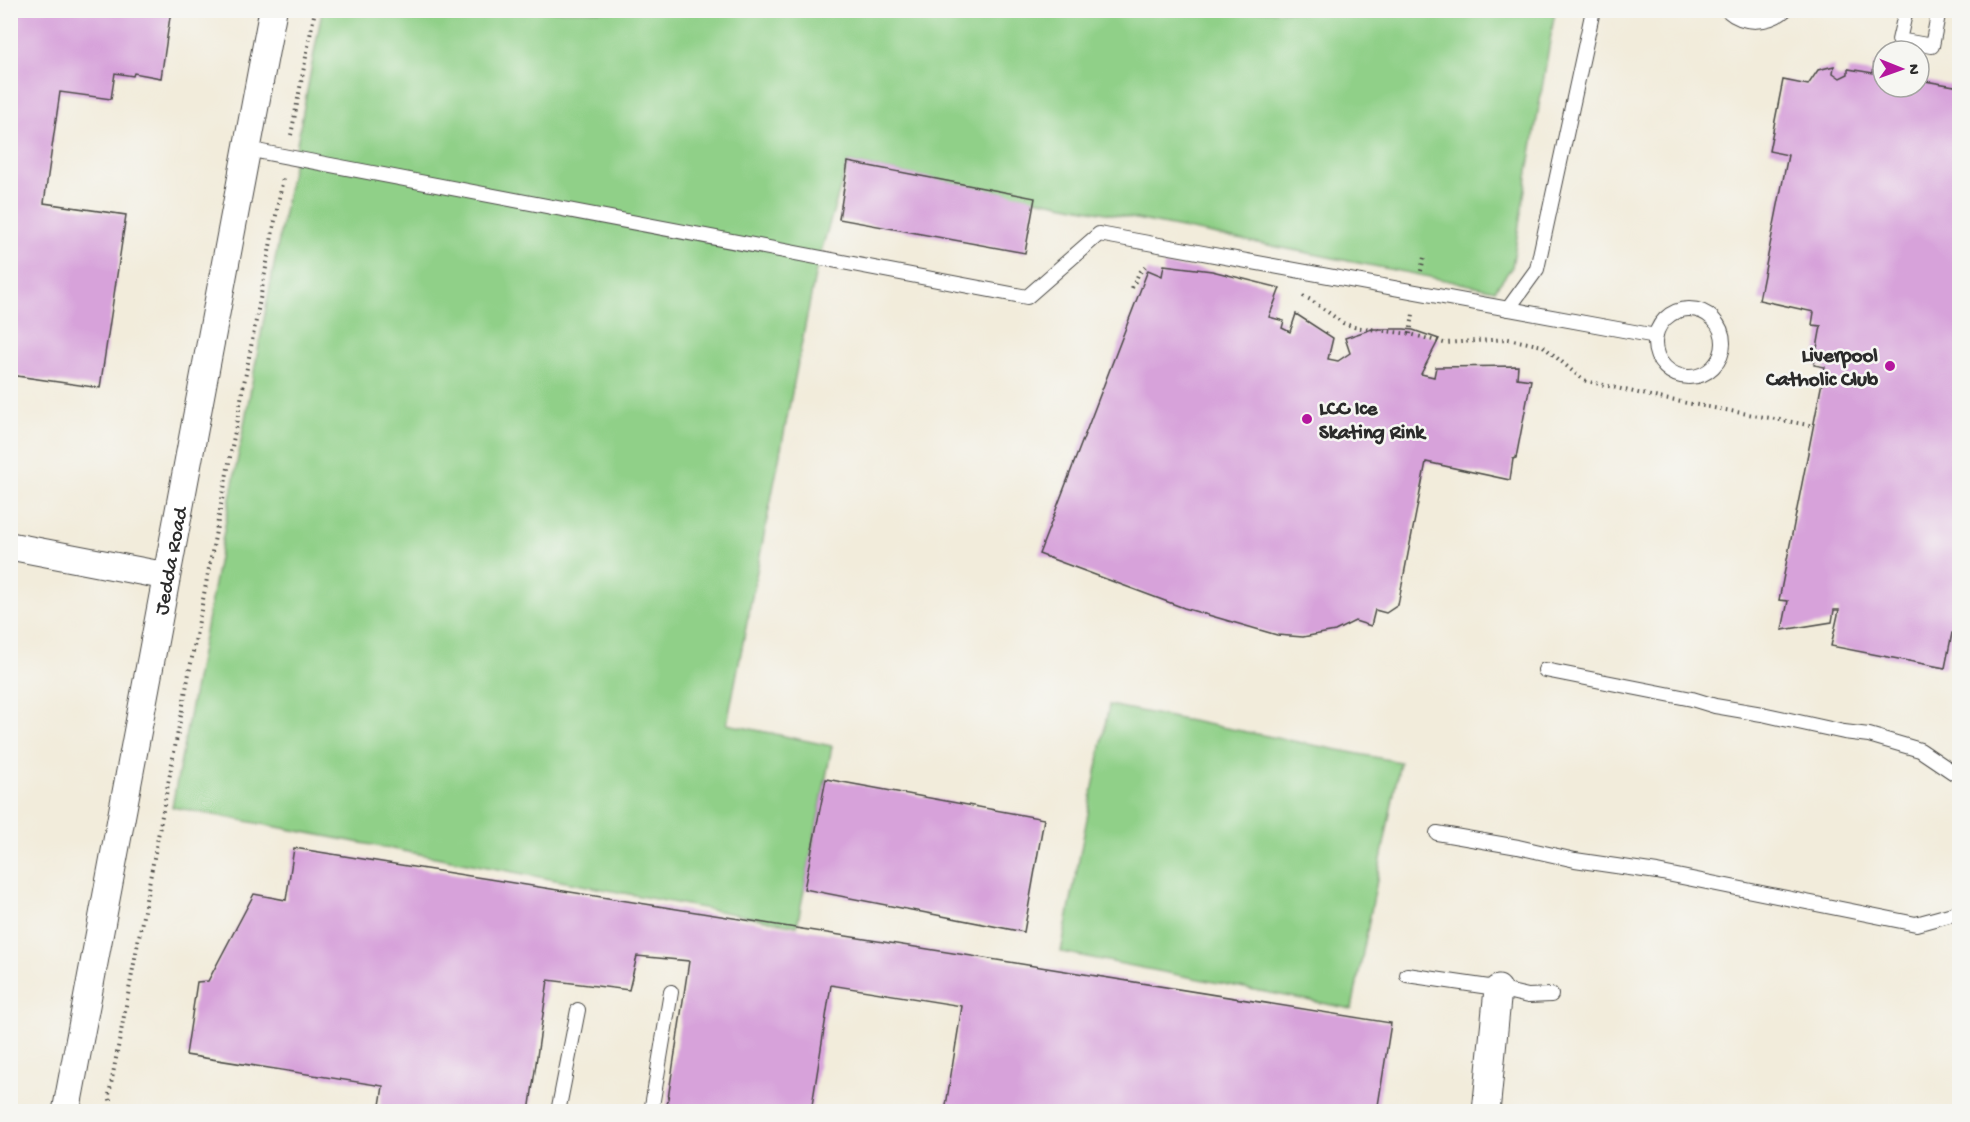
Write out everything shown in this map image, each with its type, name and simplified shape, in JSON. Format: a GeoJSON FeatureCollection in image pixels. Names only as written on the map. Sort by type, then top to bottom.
{"type":"FeatureCollection","features":[{"type":"Feature","properties":{"kind":"street","name":"Jedda Road"},"geometry":{"type":"LineString","coordinates":[[66,1112],[273,10]]}},
{"type":"Feature","properties":{"kind":"street"},"geometry":{"type":"LineString","coordinates":[[10,546],[166,576]]}},
{"type":"Feature","properties":{"kind":"street"},"geometry":{"type":"LineString","coordinates":[[1486,1112],[1498,989]]}},
{"type":"Feature","properties":{"kind":"lane"},"geometry":{"type":"LineString","coordinates":[[1508,309],[1537,269],[1593,10]]}},
{"type":"Feature","properties":{"kind":"lane"},"geometry":{"type":"LineString","coordinates":[[1727,10],[1733,16],[1756,22],[1768,20],[1785,10]]}},
{"type":"Feature","properties":{"kind":"lane"},"geometry":{"type":"LineString","coordinates":[[1906,10],[1899,40],[1932,46],[1939,10]]}},
{"type":"Feature","properties":{"kind":"lane"},"geometry":{"type":"LineString","coordinates":[[246,149],[1027,297],[1099,234],[1656,336]]}},
{"type":"Feature","properties":{"kind":"lane"},"geometry":{"type":"LineString","coordinates":[[1691,309],[1711,317],[1718,326],[1722,337],[1722,349],[1712,369],[1702,375],[1678,376],[1661,363],[1656,353],[1656,336],[1662,322],[1670,314],[1691,309]]}},
{"type":"Feature","properties":{"kind":"lane"},"geometry":{"type":"LineString","coordinates":[[1545,670],[1844,732],[1869,735],[1920,750],[1959,777]]}},
{"type":"Feature","properties":{"kind":"lane"},"geometry":{"type":"LineString","coordinates":[[1437,833],[1518,847],[1575,860],[1657,872],[1916,924],[1959,912]]}},
{"type":"Feature","properties":{"kind":"lane"},"geometry":{"type":"LineString","coordinates":[[1407,975],[1528,996],[1551,995]]}},
{"type":"Feature","properties":{"kind":"lane"},"geometry":{"type":"LineString","coordinates":[[651,1112],[672,992]]}},
{"type":"Feature","properties":{"kind":"lane"},"geometry":{"type":"LineString","coordinates":[[558,1112],[578,1010]]}},
{"type":"Feature","properties":{"kind":"path"},"geometry":{"type":"LineString","coordinates":[[292,130],[315,10]]}},
{"type":"Feature","properties":{"kind":"path"},"geometry":{"type":"LineString","coordinates":[[113,1112],[109,1095],[282,182]]}},
{"type":"Feature","properties":{"kind":"path"},"geometry":{"type":"LineString","coordinates":[[1132,288],[1139,273],[1152,260]]}},
{"type":"Feature","properties":{"kind":"path"},"geometry":{"type":"LineString","coordinates":[[1299,295],[1311,300],[1343,323],[1354,327],[1410,334],[1443,343],[1508,339],[1542,346],[1583,380],[1659,398],[1814,426]]}},
{"type":"Feature","properties":{"kind":"green space"},"geometry":{"type":"Polygon","coordinates":[[[322,11],[1555,11],[1512,267],[1495,290],[848,162],[817,265],[727,724],[832,746],[797,926],[172,807],[322,11]]]}},
{"type":"Feature","properties":{"kind":"green space"},"geometry":{"type":"Polygon","coordinates":[[[1109,705],[1400,762],[1352,1009],[1061,952],[1109,705]]]}},
{"type":"Feature","properties":{"kind":"building"},"geometry":{"type":"Polygon","coordinates":[[[10,10],[171,10],[161,78],[134,73],[133,76],[115,73],[111,99],[60,92],[44,203],[126,215],[100,388],[10,375],[10,10]]]}},
{"type":"Feature","properties":{"kind":"building","name":"Liverpool Catholic Club"},"geometry":{"type":"Polygon","coordinates":[[[1834,66],[1833,73],[1840,78],[1848,74],[1848,69],[1871,73],[1871,99],[1931,99],[1931,82],[1960,87],[1960,634],[1952,633],[1945,668],[1831,646],[1839,610],[1834,610],[1832,622],[1782,630],[1788,601],[1779,600],[1825,367],[1814,365],[1821,326],[1812,325],[1814,312],[1759,300],[1788,155],[1769,151],[1783,80],[1808,85],[1818,70],[1834,66]]]}},
{"type":"Feature","properties":{"kind":"building"},"geometry":{"type":"Polygon","coordinates":[[[848,162],[1035,198],[1025,253],[839,219],[848,162]]]}},
{"type":"Feature","properties":{"kind":"building","name":"LCC Ice Skating Rink"},"geometry":{"type":"Polygon","coordinates":[[[1164,265],[1212,271],[1280,288],[1269,317],[1284,321],[1282,328],[1290,332],[1296,314],[1333,338],[1328,359],[1338,361],[1350,353],[1345,338],[1372,329],[1404,329],[1439,339],[1421,374],[1434,377],[1436,367],[1518,366],[1517,378],[1531,380],[1510,480],[1426,462],[1398,605],[1386,613],[1375,610],[1371,626],[1355,621],[1335,631],[1303,637],[1277,635],[1184,608],[1039,554],[1148,270],[1162,276],[1164,265]]]}},
{"type":"Feature","properties":{"kind":"building"},"geometry":{"type":"Polygon","coordinates":[[[826,779],[1044,819],[1024,932],[804,889],[826,779]]]}},
{"type":"Feature","properties":{"kind":"building"},"geometry":{"type":"Polygon","coordinates":[[[294,848],[1391,1023],[1377,1112],[945,1112],[962,1006],[831,985],[811,1112],[666,1112],[689,961],[637,956],[629,990],[548,980],[529,1112],[379,1112],[383,1086],[186,1055],[197,982],[208,981],[254,894],[286,900],[294,848]]]}},
{"type":"Feature","properties":{"kind":"place","name":"Liverpool Catholic Club"},"geometry":{"type":"Point","coordinates":[1890,366]}},
{"type":"Feature","properties":{"kind":"place","name":"LCC Ice Skating Rink"},"geometry":{"type":"Point","coordinates":[1307,419]}}]}
